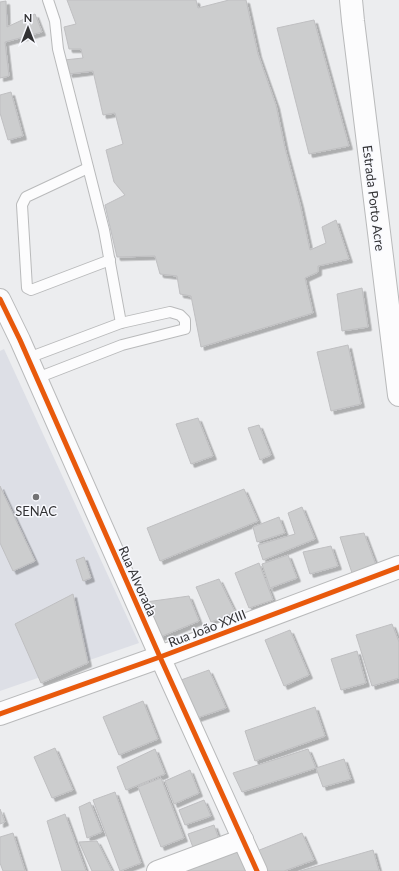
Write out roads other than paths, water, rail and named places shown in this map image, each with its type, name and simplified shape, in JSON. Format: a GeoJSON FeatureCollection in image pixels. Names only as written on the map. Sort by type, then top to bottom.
{"type":"FeatureCollection","features":[{"type":"Feature","properties":{"kind":"street","name":"Estrada Porto Acre"},"geometry":{"type":"LineString","coordinates":[[351,0],[399,395]]}},
{"type":"Feature","properties":{"kind":"street","name":"Rua Alvorada"},"geometry":{"type":"LineString","coordinates":[[0,299],[37,378],[160,657],[257,871]]}},
{"type":"Feature","properties":{"kind":"street","name":"Rua João XXIII"},"geometry":{"type":"LineString","coordinates":[[0,714],[160,657],[399,567]]}},
{"type":"Feature","properties":{"kind":"street"},"geometry":{"type":"LineString","coordinates":[[157,871],[243,839]]}},
{"type":"Feature","properties":{"kind":"lane"},"geometry":{"type":"LineString","coordinates":[[48,0],[55,21],[58,49],[104,230],[121,323]]}},
{"type":"Feature","properties":{"kind":"lane"},"geometry":{"type":"LineString","coordinates":[[88,168],[26,197],[23,200],[22,205],[28,288],[31,290],[110,260]]}},
{"type":"Feature","properties":{"kind":"lane"},"geometry":{"type":"LineString","coordinates":[[28,358],[121,323],[170,312],[180,315],[185,320],[185,329],[122,345],[37,378]]}},
{"type":"Feature","properties":{"kind":"place","name":"SENAC"},"geometry":{"type":"Point","coordinates":[36,497]}}]}
